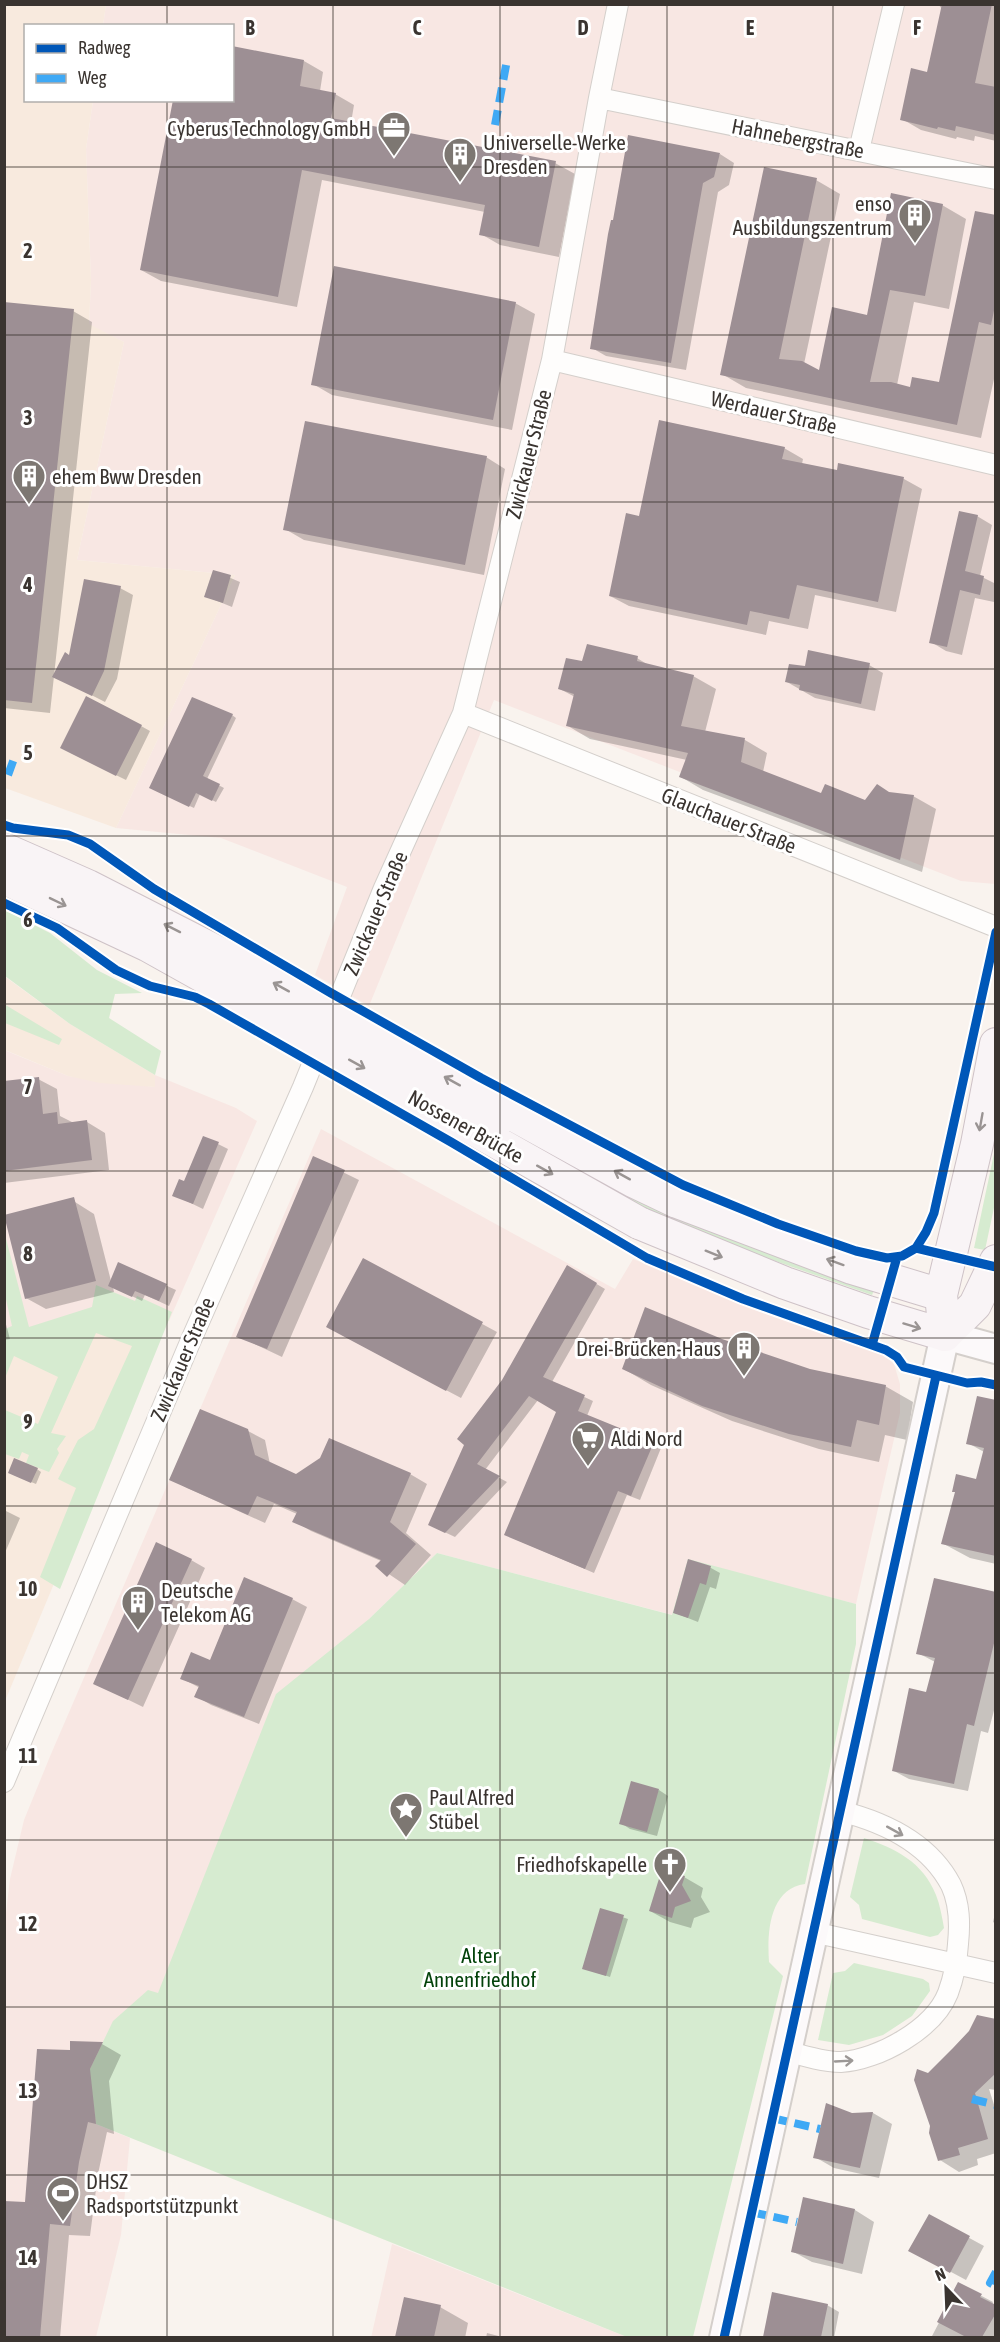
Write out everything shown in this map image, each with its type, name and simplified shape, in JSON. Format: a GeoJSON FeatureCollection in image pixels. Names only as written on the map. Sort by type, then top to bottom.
{"type":"FeatureCollection","features":[{"type":"Feature","properties":{"kind":"main road","name":"Nossener Brücke"},"geometry":{"type":"LineString","coordinates":[[4,849],[88,886],[219,969],[639,1223],[785,1283],[868,1312],[945,1335]]}},
{"type":"Feature","properties":{"kind":"main road","name":"Nossener Brücke"},"geometry":{"type":"LineString","coordinates":[[4,878],[147,945],[219,969],[675,1201],[852,1268],[941,1295]]}},
{"type":"Feature","properties":{"kind":"main road"},"geometry":{"type":"LineString","coordinates":[[996,1044],[977,1144],[941,1295],[945,1335],[985,1307],[996,1261]]}},
{"type":"Feature","properties":{"kind":"street","name":"Zwickauer Straße"},"geometry":{"type":"LineString","coordinates":[[4,1782],[186,1351],[303,1087],[384,888],[463,713],[552,360],[618,4]]}},
{"type":"Feature","properties":{"kind":"street"},"geometry":{"type":"LineString","coordinates":[[859,150],[894,4]]}},
{"type":"Feature","properties":{"kind":"street","name":"Hahnebergstraße"},"geometry":{"type":"LineString","coordinates":[[599,98],[996,179]]}},
{"type":"Feature","properties":{"kind":"street","name":"Werdauer Straße"},"geometry":{"type":"LineString","coordinates":[[552,360],[996,465]]}},
{"type":"Feature","properties":{"kind":"street","name":"Glauchauer Straße"},"geometry":{"type":"LineString","coordinates":[[463,713],[996,927]]}},
{"type":"Feature","properties":{"kind":"street"},"geometry":{"type":"LineString","coordinates":[[941,1295],[985,1307]]}},
{"type":"Feature","properties":{"kind":"street"},"geometry":{"type":"LineString","coordinates":[[724,2337],[945,1335],[996,1349]]}},
{"type":"Feature","properties":{"kind":"street"},"geometry":{"type":"LineString","coordinates":[[787,2051],[839,2062],[867,2059],[893,2046],[915,2032],[933,2015],[948,1995],[956,1964],[960,1912],[951,1886],[937,1866],[906,1838],[863,1817],[840,1811]]}},
{"type":"Feature","properties":{"kind":"street"},"geometry":{"type":"LineString","coordinates":[[813,1932],[996,1973]]}},
{"type":"Feature","properties":{"kind":"shaded area"},"geometry":{"type":"Polygon","coordinates":[[[4,5],[106,5],[103,24],[24,24],[24,102],[93,102],[86,149],[91,280],[89,324],[124,342],[77,560],[235,575],[116,828],[5,788],[4,5]]]}},
{"type":"Feature","properties":{"kind":"shaded area"},"geometry":{"type":"Polygon","coordinates":[[[106,5],[995,5],[995,884],[961,881],[494,700],[369,1006],[315,975],[347,887],[221,838],[116,828],[235,575],[77,560],[124,342],[89,325],[91,280],[86,149],[93,102],[234,102],[234,24],[103,24],[106,5]]]}},
{"type":"Feature","properties":{"kind":"shaded area"},"geometry":{"type":"Polygon","coordinates":[[[4,976],[70,1024],[155,1075],[155,1087],[100,1083],[68,1076],[5,1050],[4,976]]]}},
{"type":"Feature","properties":{"kind":"shaded area"},"geometry":{"type":"Polygon","coordinates":[[[4,1050],[68,1076],[155,1087],[155,1075],[236,1108],[257,1121],[169,1321],[97,1322],[5,1351],[4,1050]]]}},
{"type":"Feature","properties":{"kind":"shaded area"},"geometry":{"type":"Polygon","coordinates":[[[321,1129],[615,1289],[633,1259],[885,1356],[894,1364],[900,1384],[900,1413],[856,1604],[688,1560],[673,1615],[437,1553],[369,1619],[158,1993],[98,2125],[130,2138],[121,2235],[96,2337],[5,2338],[4,1930],[10,1879],[24,1820],[321,1129]]]}},
{"type":"Feature","properties":{"kind":"shaded area"},"geometry":{"type":"Polygon","coordinates":[[[164,1320],[5,1701],[5,1351],[97,1322],[164,1320]]]}},
{"type":"Feature","properties":{"kind":"shaded area"},"geometry":{"type":"Polygon","coordinates":[[[392,2244],[627,2337],[371,2338],[392,2244]]]}},
{"type":"Feature","properties":{"kind":"green space"},"geometry":{"type":"Polygon","coordinates":[[[5,910],[50,933],[97,970],[142,993],[115,994],[109,1018],[161,1051],[155,1075],[70,1024],[5,976],[5,910]]]}},
{"type":"Feature","properties":{"kind":"green space"},"geometry":{"type":"Polygon","coordinates":[[[4,1004],[62,1039],[59,1045],[5,1023],[4,1004]]]}},
{"type":"Feature","properties":{"kind":"green space"},"geometry":{"type":"Polygon","coordinates":[[[535,1147],[660,1207],[875,1288],[872,1295],[744,1250],[613,1195],[535,1147]]]}},
{"type":"Feature","properties":{"kind":"green space"},"geometry":{"type":"Polygon","coordinates":[[[995,1149],[995,1203],[985,1250],[974,1248],[995,1149]]]}},
{"type":"Feature","properties":{"kind":"green space"},"geometry":{"type":"Polygon","coordinates":[[[4,1231],[29,1327],[92,1307],[96,1285],[135,1301],[137,1296],[172,1312],[60,1589],[40,1577],[76,1488],[58,1479],[78,1440],[94,1429],[132,1346],[96,1333],[51,1433],[66,1436],[57,1449],[59,1453],[49,1472],[26,1463],[29,1455],[22,1452],[19,1459],[5,1454],[5,1410],[38,1424],[58,1377],[14,1356],[5,1378],[5,1329],[12,1326],[5,1295],[4,1231]]]}},
{"type":"Feature","properties":{"kind":"green space","name":"Alter Annenfriedhof"},"geometry":{"type":"Polygon","coordinates":[[[437,1553],[672,1615],[688,1559],[856,1604],[856,1644],[805,1884],[784,1894],[777,1903],[770,1926],[769,1962],[783,1976],[693,2337],[627,2337],[96,2124],[89,2071],[113,2021],[148,1990],[158,1993],[276,1694],[369,1619],[437,1553]]]}},
{"type":"Feature","properties":{"kind":"green space"},"geometry":{"type":"Polygon","coordinates":[[[864,1838],[886,1846],[907,1858],[924,1874],[936,1895],[941,1911],[944,1928],[938,1935],[930,1937],[862,1919],[859,1905],[850,1897],[864,1838]]]}},
{"type":"Feature","properties":{"kind":"green space"},"geometry":{"type":"Polygon","coordinates":[[[854,1963],[923,1979],[929,1983],[930,1991],[912,2016],[883,2035],[849,2045],[818,2040],[833,1973],[845,1971],[854,1963]]]}},
{"type":"Feature","properties":{"kind":"building"},"geometry":{"type":"Polygon","coordinates":[[[942,4],[992,4],[975,83],[996,87],[996,135],[956,126],[955,131],[938,127],[937,129],[900,120],[911,68],[927,72],[942,4]]]}},
{"type":"Feature","properties":{"kind":"building","name":"Universelle-Werke Dresden"},"geometry":{"type":"Polygon","coordinates":[[[234,46],[304,60],[300,86],[336,93],[331,118],[556,161],[539,247],[479,235],[485,205],[302,170],[278,297],[140,270],[173,102],[234,102],[234,46]]]}},
{"type":"Feature","properties":{"kind":"building"},"geometry":{"type":"Polygon","coordinates":[[[628,135],[720,153],[714,177],[703,183],[671,363],[590,349],[608,234],[611,220],[613,220],[628,135]]]}},
{"type":"Feature","properties":{"kind":"building"},"geometry":{"type":"Polygon","coordinates":[[[764,167],[817,178],[779,359],[802,361],[819,370],[832,307],[867,315],[891,193],[943,204],[925,296],[890,290],[870,382],[891,382],[910,387],[912,377],[939,382],[975,211],[996,215],[996,301],[991,325],[979,322],[957,425],[720,375],[764,167]]]}},
{"type":"Feature","properties":{"kind":"building"},"geometry":{"type":"Polygon","coordinates":[[[334,266],[516,302],[493,420],[311,385],[334,266]]]}},
{"type":"Feature","properties":{"kind":"building","name":"ehem Bww Dresden"},"geometry":{"type":"Polygon","coordinates":[[[4,302],[74,309],[32,703],[4,700],[4,302]]]}},
{"type":"Feature","properties":{"kind":"building"},"geometry":{"type":"Polygon","coordinates":[[[659,420],[785,447],[782,459],[837,470],[838,463],[904,477],[878,602],[797,585],[789,619],[750,611],[747,625],[609,596],[626,513],[639,516],[659,420]]]}},
{"type":"Feature","properties":{"kind":"building"},"geometry":{"type":"Polygon","coordinates":[[[305,421],[487,456],[465,565],[283,530],[305,421]]]}},
{"type":"Feature","properties":{"kind":"building"},"geometry":{"type":"Polygon","coordinates":[[[959,511],[978,515],[965,571],[984,576],[980,595],[960,590],[947,647],[929,643],[959,511]]]}},
{"type":"Feature","properties":{"kind":"building"},"geometry":{"type":"Polygon","coordinates":[[[213,570],[231,575],[223,603],[204,597],[213,570]]]}},
{"type":"Feature","properties":{"kind":"building"},"geometry":{"type":"Polygon","coordinates":[[[84,579],[121,586],[104,671],[92,696],[52,677],[65,652],[69,655],[84,579]]]}},
{"type":"Feature","properties":{"kind":"building"},"geometry":{"type":"Polygon","coordinates":[[[587,644],[638,656],[637,661],[694,675],[681,726],[745,738],[741,762],[821,793],[825,784],[865,800],[877,784],[889,792],[914,795],[900,860],[679,777],[688,753],[566,726],[574,694],[558,689],[566,658],[582,661],[587,644]]]}},
{"type":"Feature","properties":{"kind":"building"},"geometry":{"type":"Polygon","coordinates":[[[808,650],[870,663],[861,704],[799,690],[800,685],[785,682],[789,664],[805,666],[808,650]]]}},
{"type":"Feature","properties":{"kind":"building"},"geometry":{"type":"Polygon","coordinates":[[[86,696],[142,725],[116,776],[60,748],[86,696]]]}},
{"type":"Feature","properties":{"kind":"building"},"geometry":{"type":"Polygon","coordinates":[[[192,697],[233,714],[203,776],[220,784],[212,801],[196,793],[189,807],[149,788],[192,697]]]}},
{"type":"Feature","properties":{"kind":"building"},"geometry":{"type":"Polygon","coordinates":[[[39,1077],[43,1114],[57,1112],[58,1124],[87,1120],[92,1160],[4,1171],[4,1081],[39,1077]]]}},
{"type":"Feature","properties":{"kind":"building"},"geometry":{"type":"Polygon","coordinates":[[[203,1136],[219,1142],[193,1204],[172,1196],[179,1179],[184,1181],[203,1136]]]}},
{"type":"Feature","properties":{"kind":"building"},"geometry":{"type":"Polygon","coordinates":[[[313,1156],[345,1170],[267,1349],[236,1337],[313,1156]]]}},
{"type":"Feature","properties":{"kind":"building"},"geometry":{"type":"Polygon","coordinates":[[[74,1197],[96,1281],[25,1299],[4,1215],[74,1197]]]}},
{"type":"Feature","properties":{"kind":"building"},"geometry":{"type":"Polygon","coordinates":[[[363,1258],[483,1322],[446,1391],[326,1327],[363,1258]]]}},
{"type":"Feature","properties":{"kind":"building"},"geometry":{"type":"Polygon","coordinates":[[[118,1262],[167,1284],[159,1301],[135,1291],[132,1297],[108,1286],[118,1262]]]}},
{"type":"Feature","properties":{"kind":"building"},"geometry":{"type":"Polygon","coordinates":[[[567,1265],[597,1283],[543,1377],[585,1395],[578,1411],[654,1442],[631,1496],[618,1491],[585,1569],[504,1535],[556,1412],[529,1396],[477,1464],[500,1476],[445,1533],[428,1525],[464,1445],[457,1439],[502,1380],[567,1265]]]}},
{"type":"Feature","properties":{"kind":"building","name":"Drei-Brücken-Haus"},"geometry":{"type":"Polygon","coordinates":[[[645,1307],[722,1339],[810,1369],[886,1385],[879,1425],[857,1420],[851,1447],[789,1434],[702,1406],[622,1369],[645,1307]]]}},
{"type":"Feature","properties":{"kind":"building"},"geometry":{"type":"Polygon","coordinates":[[[977,1396],[996,1400],[996,1556],[941,1544],[955,1492],[952,1492],[956,1474],[976,1479],[984,1448],[966,1444],[977,1396]]]}},
{"type":"Feature","properties":{"kind":"building"},"geometry":{"type":"Polygon","coordinates":[[[200,1409],[248,1429],[255,1455],[296,1474],[320,1458],[329,1438],[411,1473],[390,1522],[416,1544],[387,1577],[375,1566],[381,1560],[292,1522],[297,1512],[257,1496],[248,1515],[169,1480],[200,1409]]]}},
{"type":"Feature","properties":{"kind":"building"},"geometry":{"type":"Polygon","coordinates":[[[14,1458],[38,1468],[31,1483],[8,1473],[14,1458]]]}},
{"type":"Feature","properties":{"kind":"building","name":"Deutsche Telekom AG"},"geometry":{"type":"Polygon","coordinates":[[[156,1542],[192,1559],[128,1700],[93,1684],[156,1542]]]}},
{"type":"Feature","properties":{"kind":"building"},"geometry":{"type":"Polygon","coordinates":[[[688,1559],[711,1566],[706,1585],[700,1583],[688,1618],[673,1613],[688,1559]]]}},
{"type":"Feature","properties":{"kind":"building"},"geometry":{"type":"Polygon","coordinates":[[[244,1577],[293,1598],[244,1717],[194,1697],[199,1686],[180,1679],[191,1652],[210,1660],[244,1577]]]}},
{"type":"Feature","properties":{"kind":"building"},"geometry":{"type":"Polygon","coordinates":[[[934,1578],[996,1592],[996,1635],[974,1726],[967,1724],[954,1784],[892,1771],[909,1688],[926,1692],[935,1658],[916,1654],[934,1578]]]}},
{"type":"Feature","properties":{"kind":"building"},"geometry":{"type":"Polygon","coordinates":[[[631,1781],[659,1789],[647,1832],[619,1824],[631,1781]]]}},
{"type":"Feature","properties":{"kind":"building","name":"Friedhofskapelle"},"geometry":{"type":"Polygon","coordinates":[[[662,1869],[685,1876],[682,1885],[691,1901],[675,1907],[672,1918],[649,1911],[662,1869]]]}},
{"type":"Feature","properties":{"kind":"building"},"geometry":{"type":"Polygon","coordinates":[[[600,1908],[624,1915],[606,1976],[582,1969],[600,1908]]]}},
{"type":"Feature","properties":{"kind":"building"},"geometry":{"type":"Polygon","coordinates":[[[977,2015],[996,2019],[996,2073],[975,2093],[988,2139],[958,2148],[960,2155],[938,2161],[929,2133],[930,2126],[914,2080],[917,2069],[928,2073],[953,2048],[969,2031],[977,2015]]]}},
{"type":"Feature","properties":{"kind":"building"},"geometry":{"type":"Polygon","coordinates":[[[70,2041],[103,2042],[90,2069],[96,2124],[88,2122],[79,2162],[70,2226],[50,2224],[40,2337],[4,2337],[4,2201],[25,2202],[37,2049],[70,2050],[70,2041]]]}},
{"type":"Feature","properties":{"kind":"building"},"geometry":{"type":"Polygon","coordinates":[[[826,2103],[852,2113],[873,2112],[860,2168],[813,2158],[826,2103]]]}},
{"type":"Feature","properties":{"kind":"building"},"geometry":{"type":"Polygon","coordinates":[[[803,2197],[855,2209],[843,2264],[791,2252],[803,2197]]]}},
{"type":"Feature","properties":{"kind":"building"},"geometry":{"type":"Polygon","coordinates":[[[929,2214],[970,2236],[950,2273],[908,2251],[929,2214]]]}},
{"type":"Feature","properties":{"kind":"building"},"geometry":{"type":"Polygon","coordinates":[[[958,2282],[982,2294],[980,2297],[996,2305],[996,2313],[982,2337],[966,2337],[937,2322],[958,2282]]]}},
{"type":"Feature","properties":{"kind":"building"},"geometry":{"type":"Polygon","coordinates":[[[772,2292],[828,2304],[821,2337],[763,2337],[772,2292]]]}},
{"type":"Feature","properties":{"kind":"building"},"geometry":{"type":"Polygon","coordinates":[[[404,2297],[441,2305],[434,2337],[395,2337],[404,2297]]]}},
{"type":"Feature","properties":{"kind":"marked path"},"geometry":{"type":"LineString","coordinates":[[495,125],[507,60]]}},
{"type":"Feature","properties":{"kind":"marked path"},"geometry":{"type":"LineString","coordinates":[[8,775],[15,756]]}},
{"type":"Feature","properties":{"kind":"marked path"},"geometry":{"type":"LineString","coordinates":[[972,2099],[996,2105]]}},
{"type":"Feature","properties":{"kind":"marked path"},"geometry":{"type":"LineString","coordinates":[[772,2118],[820,2129]]}},
{"type":"Feature","properties":{"kind":"marked path"},"geometry":{"type":"LineString","coordinates":[[751,2212],[797,2222]]}},
{"type":"Feature","properties":{"kind":"marked path"},"geometry":{"type":"LineString","coordinates":[[996,2272],[990,2283],[996,2286]]}},
{"type":"Feature","properties":{"kind":"cycle path"},"geometry":{"type":"LineString","coordinates":[[4,825],[68,835],[90,844],[154,889],[331,993],[481,1078],[683,1185],[778,1224],[856,1251],[887,1258],[902,1256],[916,1248],[934,1213],[996,932]]}},
{"type":"Feature","properties":{"kind":"cycle path"},"geometry":{"type":"LineString","coordinates":[[4,903],[57,928],[116,970],[150,986],[195,997],[209,1004],[451,1142],[647,1258],[743,1299],[886,1350],[897,1357],[904,1367],[967,1383],[981,1382],[996,1385]]}},
{"type":"Feature","properties":{"kind":"cycle path"},"geometry":{"type":"LineString","coordinates":[[916,1248],[996,1267]]}},
{"type":"Feature","properties":{"kind":"cycle path"},"geometry":{"type":"LineString","coordinates":[[872,1345],[897,1257]]}},
{"type":"Feature","properties":{"kind":"cycle path"},"geometry":{"type":"LineString","coordinates":[[724,2338],[936,1376]]}},
{"type":"Feature","properties":{"kind":"place","name":"Cyberus Technology GmbH"},"geometry":{"type":"Point","coordinates":[394,157]}},
{"type":"Feature","properties":{"kind":"place","name":"Universelle-Werke Dresden"},"geometry":{"type":"Point","coordinates":[460,183]}},
{"type":"Feature","properties":{"kind":"place","name":"enso Ausbildungszentrum"},"geometry":{"type":"Point","coordinates":[915,244]}},
{"type":"Feature","properties":{"kind":"place","name":"ehem Bww Dresden"},"geometry":{"type":"Point","coordinates":[29,505]}},
{"type":"Feature","properties":{"kind":"place","name":"Drei-Brücken-Haus"},"geometry":{"type":"Point","coordinates":[744,1377]}},
{"type":"Feature","properties":{"kind":"place","name":"Aldi Nord"},"geometry":{"type":"Point","coordinates":[588,1467]}},
{"type":"Feature","properties":{"kind":"place","name":"Deutsche Telekom AG"},"geometry":{"type":"Point","coordinates":[138,1631]}},
{"type":"Feature","properties":{"kind":"place","name":"Paul Alfred Stübel"},"geometry":{"type":"Point","coordinates":[406,1838]}},
{"type":"Feature","properties":{"kind":"place","name":"Friedhofskapelle"},"geometry":{"type":"Point","coordinates":[670,1893]}},
{"type":"Feature","properties":{"kind":"place","name":"DHSZ Radsportstützpunkt"},"geometry":{"type":"Point","coordinates":[63,2222]}}]}
